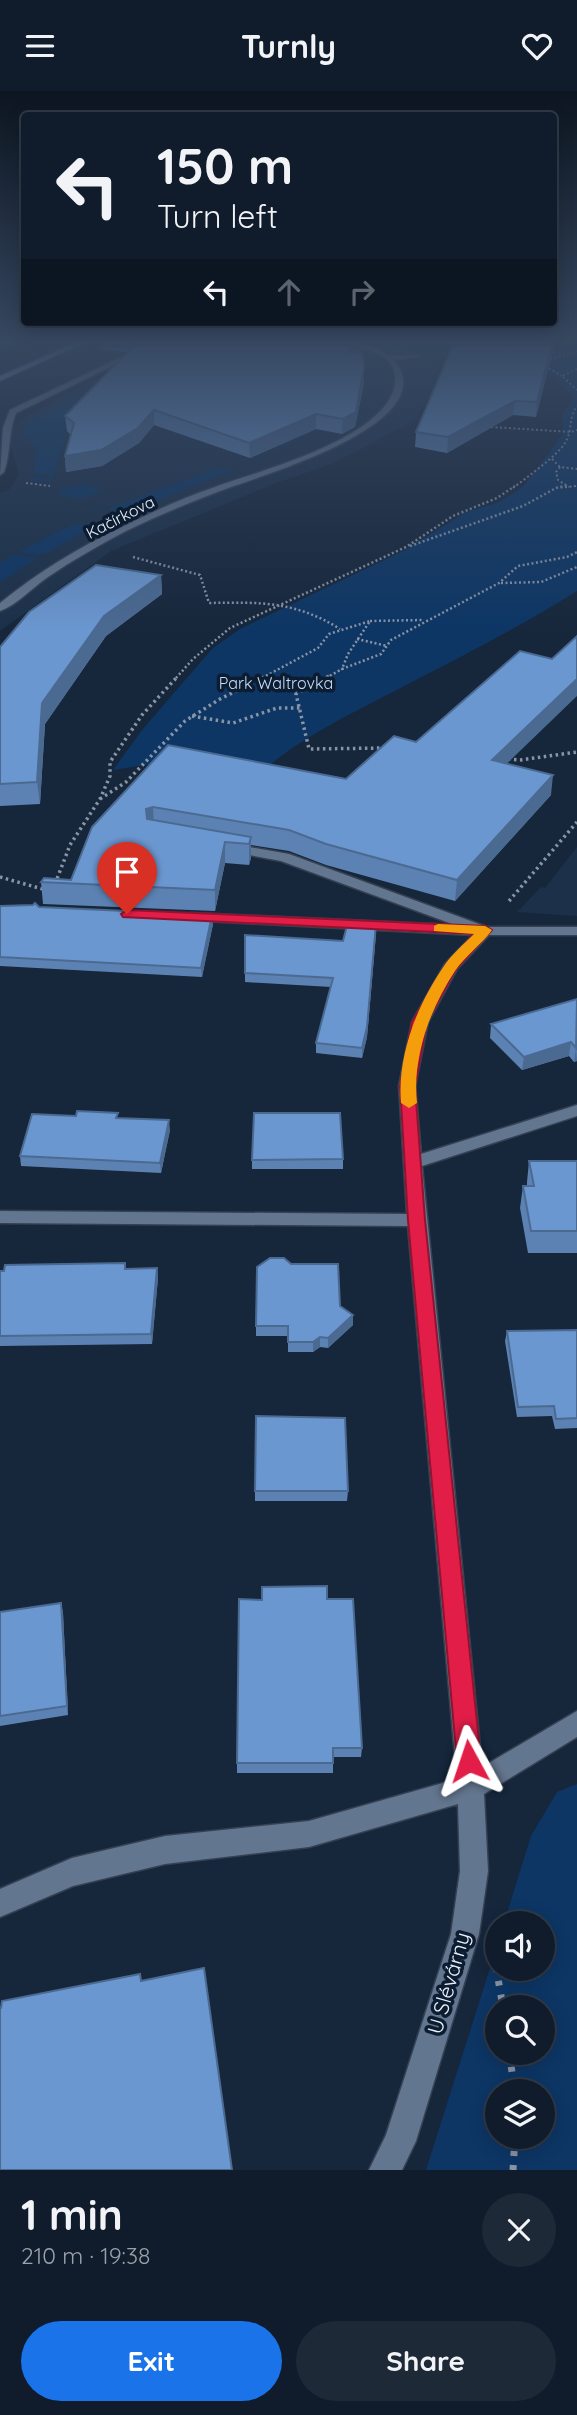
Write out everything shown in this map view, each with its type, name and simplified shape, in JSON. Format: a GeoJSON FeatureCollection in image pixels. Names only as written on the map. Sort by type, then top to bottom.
{"type":"FeatureCollection","features":[{"type":"Feature","properties":{"kind":"street"},"geometry":{"type":"LineString","coordinates":[[0,437],[3,465],[0,472]]}},
{"type":"Feature","properties":{"kind":"street","name":"Kačírkova"},"geometry":{"type":"LineString","coordinates":[[0,608],[67,560],[124,529],[178,504],[313,455],[349,437]]}},
{"type":"Feature","properties":{"kind":"street"},"geometry":{"type":"LineString","coordinates":[[219,845],[284,857],[485,930]]}},
{"type":"Feature","properties":{"kind":"street"},"geometry":{"type":"LineString","coordinates":[[182,917],[485,930],[577,931]]}},
{"type":"Feature","properties":{"kind":"street","name":"U Slévárny"},"geometry":{"type":"LineString","coordinates":[[384,2170],[400,2141],[465,1934],[474,1871],[471,1788],[417,1220],[407,1086],[420,1022],[450,967],[485,930]]}},
{"type":"Feature","properties":{"kind":"street"},"geometry":{"type":"LineString","coordinates":[[414,1162],[577,1110]]}},
{"type":"Feature","properties":{"kind":"street"},"geometry":{"type":"LineString","coordinates":[[0,1217],[417,1220]]}},
{"type":"Feature","properties":{"kind":"street"},"geometry":{"type":"LineString","coordinates":[[0,1902],[72,1872],[165,1850],[309,1834],[471,1788],[577,1723]]}},
{"type":"Feature","properties":{"kind":"path"},"geometry":{"type":"LineString","coordinates":[[406,547],[420,535],[460,512],[490,502],[517,487],[530,472],[552,459],[569,437]]}},
{"type":"Feature","properties":{"kind":"path"},"geometry":{"type":"LineString","coordinates":[[552,459],[559,467],[577,469]]}},
{"type":"Feature","properties":{"kind":"path"},"geometry":{"type":"LineString","coordinates":[[559,467],[556,472],[558,480],[569,487]]}},
{"type":"Feature","properties":{"kind":"path"},"geometry":{"type":"LineString","coordinates":[[21,482],[50,486]]}},
{"type":"Feature","properties":{"kind":"path"},"geometry":{"type":"LineString","coordinates":[[0,877],[52,891],[70,845],[100,799],[110,776],[110,762],[142,715],[193,659],[230,628],[406,547],[523,506],[558,487],[577,486]]}},
{"type":"Feature","properties":{"kind":"path"},"geometry":{"type":"LineString","coordinates":[[391,748],[309,750],[296,694],[342,670],[381,654],[391,640],[499,583],[517,566],[567,557],[577,552]]}},
{"type":"Feature","properties":{"kind":"path"},"geometry":{"type":"LineString","coordinates":[[124,555],[200,575],[209,603],[284,603],[321,616],[340,629]]}},
{"type":"Feature","properties":{"kind":"path"},"geometry":{"type":"LineString","coordinates":[[499,583],[541,582],[577,567]]}},
{"type":"Feature","properties":{"kind":"path"},"geometry":{"type":"LineString","coordinates":[[100,799],[125,782],[152,752],[192,716],[318,648],[329,634],[370,621],[425,620]]}},
{"type":"Feature","properties":{"kind":"path"},"geometry":{"type":"LineString","coordinates":[[342,670],[370,621]]}},
{"type":"Feature","properties":{"kind":"path"},"geometry":{"type":"LineString","coordinates":[[358,639],[387,646]]}},
{"type":"Feature","properties":{"kind":"path"},"geometry":{"type":"LineString","coordinates":[[192,716],[233,723],[277,708],[300,708]]}},
{"type":"Feature","properties":{"kind":"path"},"geometry":{"type":"LineString","coordinates":[[498,757],[520,760],[577,752]]}},
{"type":"Feature","properties":{"kind":"path"},"geometry":{"type":"LineString","coordinates":[[485,930],[577,822]]}},
{"type":"Feature","properties":{"kind":"path"},"geometry":{"type":"LineString","coordinates":[[513,2170],[514,2149]]}},
{"type":"Feature","properties":{"kind":"shaded area"},"geometry":{"type":"Polygon","coordinates":[[[9,437],[383,437],[332,464],[276,483],[111,551],[0,631],[0,493],[9,490],[19,475],[9,437]]]}},
{"type":"Feature","properties":{"kind":"shaded area"},"geometry":{"type":"Polygon","coordinates":[[[577,847],[577,916],[517,912],[541,887],[545,888],[577,847]]]}},
{"type":"Feature","properties":{"kind":"green space"},"geometry":{"type":"Polygon","coordinates":[[[26,437],[66,437],[51,482],[29,480],[31,477],[50,478],[51,475],[34,474],[36,448],[26,437]]]}},
{"type":"Feature","properties":{"kind":"green space","name":"Park Waltrovka"},"geometry":{"type":"Polygon","coordinates":[[[561,437],[577,437],[577,591],[494,639],[334,723],[266,768],[165,762],[113,770],[142,730],[213,648],[240,629],[403,551],[466,512],[497,503],[523,487],[561,437]]]}},
{"type":"Feature","properties":{"kind":"green space"},"geometry":{"type":"Polygon","coordinates":[[[217,468],[234,470],[127,512],[106,509],[217,468]]]}},
{"type":"Feature","properties":{"kind":"green space"},"geometry":{"type":"Polygon","coordinates":[[[82,484],[97,487],[100,491],[80,498],[59,494],[60,489],[82,484]]]}},
{"type":"Feature","properties":{"kind":"green space"},"geometry":{"type":"Polygon","coordinates":[[[73,524],[95,526],[43,555],[18,552],[73,524]]]}},
{"type":"Feature","properties":{"kind":"green space"},"geometry":{"type":"Polygon","coordinates":[[[13,555],[37,558],[0,582],[0,563],[13,555]]]}},
{"type":"Feature","properties":{"kind":"green space"},"geometry":{"type":"Polygon","coordinates":[[[577,1784],[577,2170],[426,2170],[486,1981],[555,1981],[555,1911],[508,1911],[531,1836],[557,1792],[577,1784]]]}},
{"type":"Feature","properties":{"kind":"building"},"geometry":{"type":"Polygon","coordinates":[[[70,437],[123,437],[101,450],[65,456],[70,437]]]}},
{"type":"Feature","properties":{"kind":"building"},"geometry":{"type":"Polygon","coordinates":[[[232,437],[263,437],[249,443],[232,437]]]}},
{"type":"Feature","properties":{"kind":"building"},"geometry":{"type":"Polygon","coordinates":[[[96,565],[161,575],[104,616],[42,703],[37,782],[0,784],[0,647],[29,612],[96,565]]]}},
{"type":"Feature","properties":{"kind":"building"},"geometry":{"type":"Polygon","coordinates":[[[577,636],[577,679],[492,760],[553,775],[457,880],[326,844],[289,830],[153,807],[146,809],[147,819],[251,837],[249,844],[225,842],[215,890],[41,882],[44,878],[71,880],[92,827],[168,745],[346,779],[394,736],[416,742],[520,651],[552,659],[577,636]]]}},
{"type":"Feature","properties":{"kind":"building"},"geometry":{"type":"Polygon","coordinates":[[[35,903],[39,907],[212,915],[201,968],[0,957],[0,906],[35,903]]]}},
{"type":"Feature","properties":{"kind":"building"},"geometry":{"type":"Polygon","coordinates":[[[348,922],[376,924],[367,1027],[362,1048],[316,1043],[333,978],[245,973],[245,935],[343,941],[348,922]]]}},
{"type":"Feature","properties":{"kind":"building"},"geometry":{"type":"Polygon","coordinates":[[[577,999],[576,1048],[571,1042],[524,1057],[491,1024],[577,999]]]}},
{"type":"Feature","properties":{"kind":"building"},"geometry":{"type":"Polygon","coordinates":[[[77,1111],[118,1113],[116,1118],[169,1120],[160,1163],[20,1156],[32,1114],[76,1116],[77,1111]]]}},
{"type":"Feature","properties":{"kind":"building"},"geometry":{"type":"Polygon","coordinates":[[[254,1113],[340,1113],[343,1159],[252,1160],[254,1113]]]}},
{"type":"Feature","properties":{"kind":"building"},"geometry":{"type":"Polygon","coordinates":[[[529,1161],[577,1161],[577,1231],[531,1231],[523,1186],[534,1186],[529,1161]]]}},
{"type":"Feature","properties":{"kind":"building"},"geometry":{"type":"Polygon","coordinates":[[[270,1258],[284,1258],[291,1264],[338,1264],[340,1306],[353,1315],[328,1338],[320,1337],[313,1342],[288,1342],[288,1326],[256,1326],[257,1267],[270,1258]]]}},
{"type":"Feature","properties":{"kind":"building"},"geometry":{"type":"Polygon","coordinates":[[[125,1263],[125,1269],[157,1268],[151,1334],[0,1336],[0,1271],[4,1271],[5,1265],[125,1263]]]}},
{"type":"Feature","properties":{"kind":"building"},"geometry":{"type":"Polygon","coordinates":[[[577,1330],[577,1418],[556,1419],[554,1406],[518,1407],[507,1331],[577,1330]]]}},
{"type":"Feature","properties":{"kind":"building"},"geometry":{"type":"Polygon","coordinates":[[[256,1416],[345,1418],[348,1491],[255,1491],[256,1416]]]}},
{"type":"Feature","properties":{"kind":"building"},"geometry":{"type":"Polygon","coordinates":[[[327,1586],[327,1599],[353,1599],[362,1748],[333,1748],[333,1763],[237,1763],[239,1599],[262,1600],[262,1587],[327,1586]]]}},
{"type":"Feature","properties":{"kind":"building"},"geometry":{"type":"Polygon","coordinates":[[[61,1603],[67,1706],[0,1716],[0,1612],[61,1603]]]}},
{"type":"Feature","properties":{"kind":"building"},"geometry":{"type":"Polygon","coordinates":[[[204,1968],[232,2170],[0,2170],[2,2001],[140,1974],[141,1981],[204,1968]]]}},
{"type":"Feature","properties":{"kind":"slow traffic"},"geometry":{"type":"LineString","coordinates":[[409,1103],[407,1086],[420,1022],[450,967],[485,930],[438,928]]}},
{"type":"Feature","properties":{"kind":"route"},"geometry":{"type":"LineString","coordinates":[[127,914],[485,930],[450,967],[420,1022],[407,1086],[417,1220],[469,1761]]}}]}
